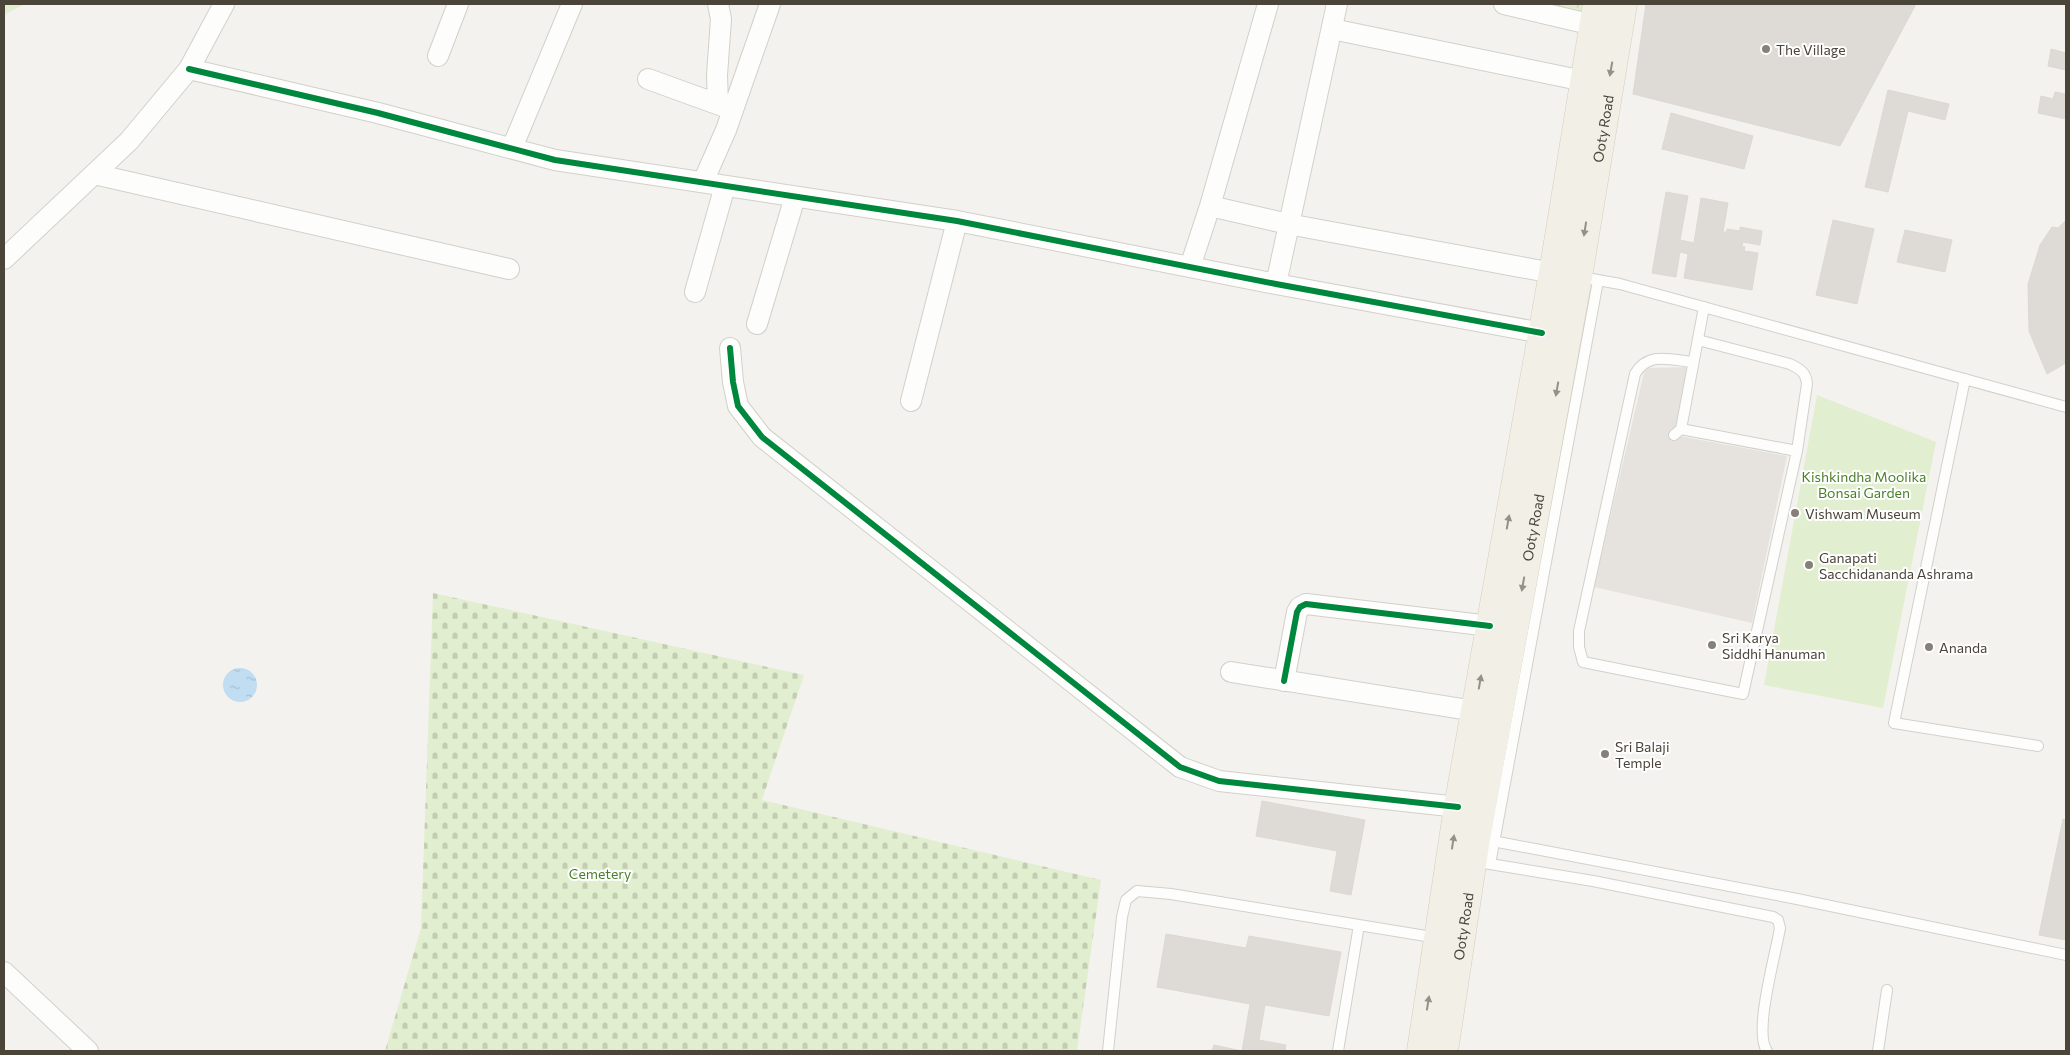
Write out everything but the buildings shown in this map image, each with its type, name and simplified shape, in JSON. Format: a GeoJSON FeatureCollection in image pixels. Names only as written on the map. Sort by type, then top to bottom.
{"type":"FeatureCollection","features":[{"type":"Feature","properties":{"kind":"main road","name":"Ooty Road"},"geometry":{"type":"LineString","coordinates":[[1421,1051],[1458,807],[1542,333],[1576,277],[1584,81],[1603,20],[1623,4]]}},
{"type":"Feature","properties":{"kind":"main road","name":"Ooty Road"},"geometry":{"type":"LineString","coordinates":[[1444,1051],[1483,851],[1576,277],[1603,20]]}},
{"type":"Feature","properties":{"kind":"street"},"geometry":{"type":"LineString","coordinates":[[4,259],[129,141],[189,69],[224,4]]}},
{"type":"Feature","properties":{"kind":"street"},"geometry":{"type":"LineString","coordinates":[[438,56],[458,4]]}},
{"type":"Feature","properties":{"kind":"street"},"geometry":{"type":"LineString","coordinates":[[512,148],[572,4]]}},
{"type":"Feature","properties":{"kind":"street"},"geometry":{"type":"LineString","coordinates":[[718,4],[721,19],[716,75],[725,107]]}},
{"type":"Feature","properties":{"kind":"street"},"geometry":{"type":"LineString","coordinates":[[703,182],[725,107],[770,4]]}},
{"type":"Feature","properties":{"kind":"street"},"geometry":{"type":"LineString","coordinates":[[1190,267],[1210,206],[1268,4]]}},
{"type":"Feature","properties":{"kind":"street"},"geometry":{"type":"LineString","coordinates":[[1276,284],[1337,4]]}},
{"type":"Feature","properties":{"kind":"street"},"geometry":{"type":"LineString","coordinates":[[1504,4],[1603,20]]}},
{"type":"Feature","properties":{"kind":"street"},"geometry":{"type":"LineString","coordinates":[[1332,29],[1584,81]]}},
{"type":"Feature","properties":{"kind":"street"},"geometry":{"type":"LineString","coordinates":[[189,69],[378,113],[556,160],[957,221],[1276,284],[1542,333]]}},
{"type":"Feature","properties":{"kind":"street"},"geometry":{"type":"LineString","coordinates":[[648,79],[725,107]]}},
{"type":"Feature","properties":{"kind":"street"},"geometry":{"type":"LineString","coordinates":[[94,174],[509,269]]}},
{"type":"Feature","properties":{"kind":"street"},"geometry":{"type":"LineString","coordinates":[[694,292],[725,186]]}},
{"type":"Feature","properties":{"kind":"street"},"geometry":{"type":"LineString","coordinates":[[757,324],[795,197]]}},
{"type":"Feature","properties":{"kind":"street"},"geometry":{"type":"LineString","coordinates":[[1210,206],[1288,224],[1576,277]]}},
{"type":"Feature","properties":{"kind":"street"},"geometry":{"type":"LineString","coordinates":[[911,401],[957,221]]}},
{"type":"Feature","properties":{"kind":"street"},"geometry":{"type":"LineString","coordinates":[[730,348],[733,382],[738,406],[762,437],[1180,767],[1219,780],[1458,807]]}},
{"type":"Feature","properties":{"kind":"street"},"geometry":{"type":"LineString","coordinates":[[1284,680],[1297,612],[1300,607],[1306,604],[1490,626]]}},
{"type":"Feature","properties":{"kind":"street"},"geometry":{"type":"LineString","coordinates":[[1231,672],[1475,712]]}},
{"type":"Feature","properties":{"kind":"street"},"geometry":{"type":"LineString","coordinates":[[4,972],[88,1051]]}},
{"type":"Feature","properties":{"kind":"lane"},"geometry":{"type":"LineString","coordinates":[[1576,277],[1620,284],[2066,407]]}},
{"type":"Feature","properties":{"kind":"lane"},"geometry":{"type":"LineString","coordinates":[[1704,307],[1677,432],[1797,451]]}},
{"type":"Feature","properties":{"kind":"lane"},"geometry":{"type":"LineString","coordinates":[[1693,362],[1655,358],[1639,366],[1635,374],[1579,631],[1579,647],[1583,662],[1743,694],[1797,451],[1807,394],[1806,377],[1802,370],[1790,364],[1698,340]]}},
{"type":"Feature","properties":{"kind":"lane"},"geometry":{"type":"LineString","coordinates":[[1965,379],[1894,723],[2038,746]]}},
{"type":"Feature","properties":{"kind":"lane"},"geometry":{"type":"LineString","coordinates":[[1483,851],[1797,899],[2066,955]]}},
{"type":"Feature","properties":{"kind":"lane"},"geometry":{"type":"LineString","coordinates":[[1483,851],[1593,881],[1773,917],[1778,920],[1780,928],[1762,1021],[1762,1039],[1767,1051]]}},
{"type":"Feature","properties":{"kind":"lane"},"geometry":{"type":"LineString","coordinates":[[1108,1051],[1122,917],[1126,900],[1137,891],[1171,894],[1438,938]]}},
{"type":"Feature","properties":{"kind":"lane"},"geometry":{"type":"LineString","coordinates":[[1338,1051],[1359,925]]}},
{"type":"Feature","properties":{"kind":"lane"},"geometry":{"type":"LineString","coordinates":[[1878,1051],[1887,990]]}},
{"type":"Feature","properties":{"kind":"green space"},"geometry":{"type":"Polygon","coordinates":[[[4,4],[25,4],[4,15],[4,4]]]}},
{"type":"Feature","properties":{"kind":"green space"},"geometry":{"type":"Polygon","coordinates":[[[1510,4],[1598,4],[1594,24],[1510,4]]]}},
{"type":"Feature","properties":{"kind":"green space","name":"Kishkindha Moolika Bonsai Garden"},"geometry":{"type":"Polygon","coordinates":[[[1817,395],[1936,442],[1883,708],[1764,685],[1817,395]]]}},
{"type":"Feature","properties":{"kind":"green space","name":"Cemetery"},"geometry":{"type":"Polygon","coordinates":[[[433,593],[804,675],[762,800],[1101,880],[1077,1051],[385,1051],[421,928],[433,593]]]}},
{"type":"Feature","properties":{"kind":"shaded area"},"geometry":{"type":"Polygon","coordinates":[[[1689,367],[1674,435],[1787,456],[1752,623],[1594,587],[1645,368],[1689,367]]]}},
{"type":"Feature","properties":{"kind":"water"},"geometry":{"type":"Polygon","coordinates":[[[240,668],[247,669],[252,673],[256,678],[256,692],[252,697],[247,701],[240,702],[233,701],[228,697],[224,692],[223,685],[224,678],[228,673],[233,669],[240,668]]]}},
{"type":"Feature","properties":{"kind":"cycle path"},"geometry":{"type":"LineString","coordinates":[[189,69],[378,113],[555,160],[957,221],[1276,284],[1542,333]]}},
{"type":"Feature","properties":{"kind":"cycle path"},"geometry":{"type":"LineString","coordinates":[[730,348],[733,382],[738,406],[762,437],[1180,767],[1219,781],[1458,807]]}},
{"type":"Feature","properties":{"kind":"cycle path"},"geometry":{"type":"LineString","coordinates":[[1284,681],[1297,612],[1300,607],[1306,604],[1490,626]]}},
{"type":"Feature","properties":{"kind":"place","name":"The Village"},"geometry":{"type":"Point","coordinates":[1766,49]}},
{"type":"Feature","properties":{"kind":"place","name":"Vishwam Museum"},"geometry":{"type":"Point","coordinates":[1795,513]}},
{"type":"Feature","properties":{"kind":"place","name":"Ganapati Sacchidananda Ashrama"},"geometry":{"type":"Point","coordinates":[1809,565]}},
{"type":"Feature","properties":{"kind":"place","name":"Sri Karya Siddhi Hanuman"},"geometry":{"type":"Point","coordinates":[1712,645]}},
{"type":"Feature","properties":{"kind":"place","name":"Ananda"},"geometry":{"type":"Point","coordinates":[1929,647]}},
{"type":"Feature","properties":{"kind":"place","name":"Sri Balaji Temple"},"geometry":{"type":"Point","coordinates":[1605,754]}}]}
